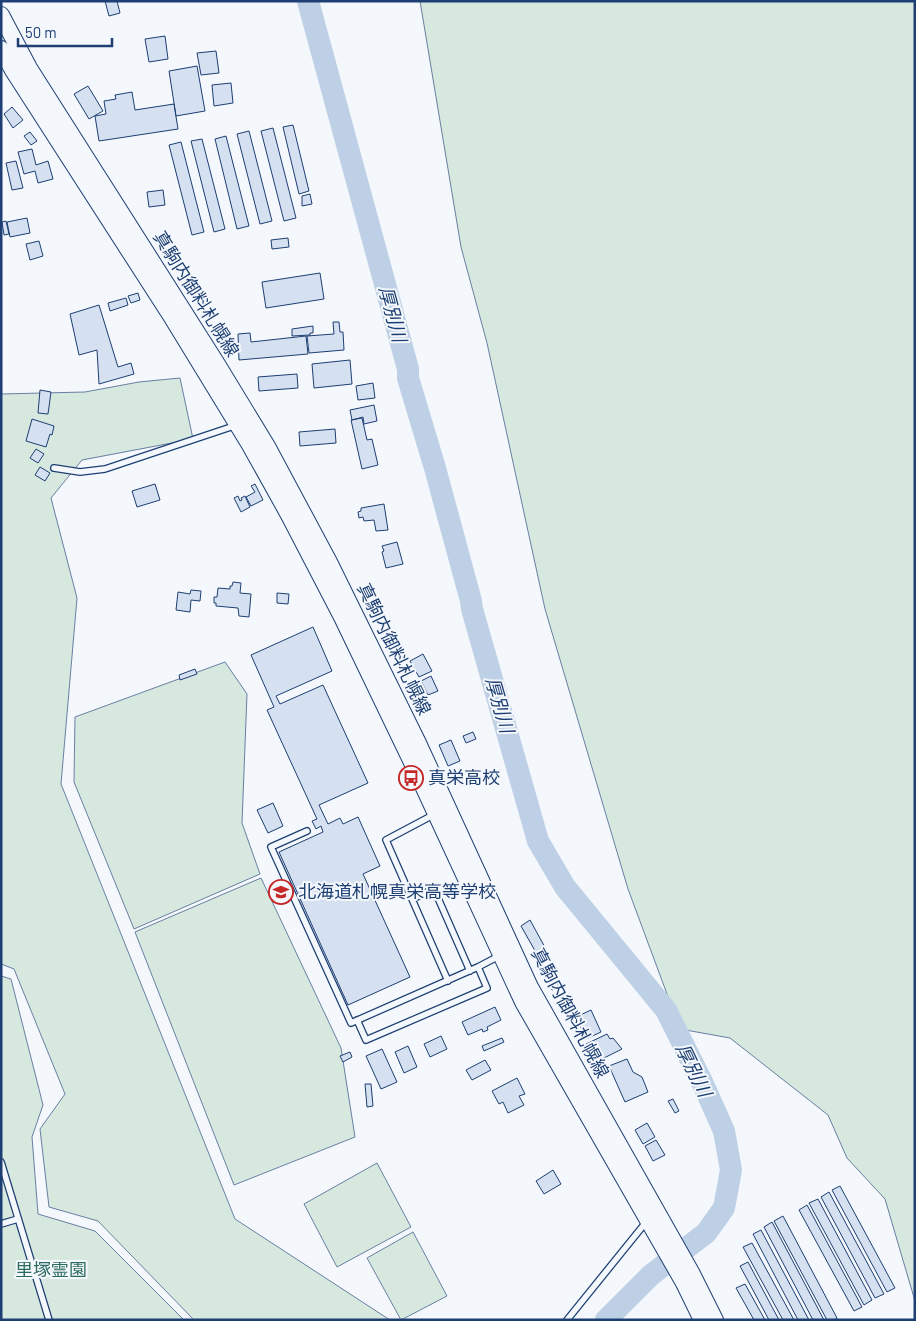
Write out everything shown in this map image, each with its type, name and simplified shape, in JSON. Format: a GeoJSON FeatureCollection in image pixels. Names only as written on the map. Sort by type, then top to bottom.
{"type":"FeatureCollection","features":[{"type":"Feature","properties":{"kind":"main road","name":"真駒内御料札幌線"},"geometry":{"type":"LineString","coordinates":[[1,15],[29,68],[217,364],[288,515],[342,617],[523,1002],[602,1141],[715,1320]]}},
{"type":"Feature","properties":{"kind":"main road","name":"真駒内御料札幌線"},"geometry":{"type":"LineString","coordinates":[[1,49],[173,319],[244,423],[329,562],[418,743],[530,986],[656,1226]]}},
{"type":"Feature","properties":{"kind":"main road","name":"真駒内御料札幌線"},"geometry":{"type":"LineString","coordinates":[[688,1278],[702,1320]]}},
{"type":"Feature","properties":{"kind":"lane"},"geometry":{"type":"LineString","coordinates":[[54,468],[80,472],[105,469],[244,423]]}},
{"type":"Feature","properties":{"kind":"lane"},"geometry":{"type":"LineString","coordinates":[[435,814],[386,840],[448,980]]}},
{"type":"Feature","properties":{"kind":"lane"},"geometry":{"type":"LineString","coordinates":[[307,831],[271,847],[351,1023],[470,971],[501,955]]}},
{"type":"Feature","properties":{"kind":"lane"},"geometry":{"type":"LineString","coordinates":[[412,898],[434,889],[470,971]]}},
{"type":"Feature","properties":{"kind":"lane"},"geometry":{"type":"LineString","coordinates":[[357,1020],[366,1040],[487,988],[478,967]]}},
{"type":"Feature","properties":{"kind":"lane"},"geometry":{"type":"LineString","coordinates":[[1,1162],[49,1320]]}},
{"type":"Feature","properties":{"kind":"lane"},"geometry":{"type":"LineString","coordinates":[[1,1224],[18,1219]]}},
{"type":"Feature","properties":{"kind":"lane"},"geometry":{"type":"LineString","coordinates":[[568,1320],[656,1226]]}},
{"type":"Feature","properties":{"kind":"green space"},"geometry":{"type":"Polygon","coordinates":[[[420,1],[915,1],[915,1301],[885,1199],[847,1158],[828,1115],[730,1038],[680,1029],[628,889],[545,609],[487,343],[461,247],[420,1]]]}},
{"type":"Feature","properties":{"kind":"green space"},"geometry":{"type":"Polygon","coordinates":[[[180,378],[193,439],[82,460],[51,498],[77,598],[61,784],[235,1219],[390,1320],[194,1320],[98,1221],[49,1207],[40,1129],[65,1094],[14,969],[1,964],[1,394],[85,392],[139,382],[180,378]]]}},
{"type":"Feature","properties":{"kind":"green space"},"geometry":{"type":"Polygon","coordinates":[[[225,662],[247,694],[242,823],[260,874],[134,929],[74,782],[75,717],[225,662]]]}},
{"type":"Feature","properties":{"kind":"green space"},"geometry":{"type":"Polygon","coordinates":[[[261,878],[341,1048],[355,1137],[234,1185],[135,932],[261,878]]]}},
{"type":"Feature","properties":{"kind":"green space","name":"里塚霊園"},"geometry":{"type":"Polygon","coordinates":[[[1,976],[11,979],[43,1105],[32,1137],[38,1214],[95,1231],[184,1320],[1,1320],[1,976]]]}},
{"type":"Feature","properties":{"kind":"green space"},"geometry":{"type":"Polygon","coordinates":[[[377,1163],[411,1227],[337,1267],[304,1204],[377,1163]]]}},
{"type":"Feature","properties":{"kind":"green space"},"geometry":{"type":"Polygon","coordinates":[[[413,1232],[447,1296],[401,1320],[367,1258],[413,1232]]]}},
{"type":"Feature","properties":{"kind":"building"},"geometry":{"type":"Polygon","coordinates":[[[105,1],[117,1],[120,13],[109,16],[105,1]]]}},
{"type":"Feature","properties":{"kind":"building"},"geometry":{"type":"Polygon","coordinates":[[[165,36],[168,59],[149,62],[145,39],[165,36]]]}},
{"type":"Feature","properties":{"kind":"building"},"geometry":{"type":"Polygon","coordinates":[[[216,51],[219,73],[201,75],[197,53],[216,51]]]}},
{"type":"Feature","properties":{"kind":"building"},"geometry":{"type":"Polygon","coordinates":[[[197,66],[205,111],[176,116],[169,71],[197,66]]]}},
{"type":"Feature","properties":{"kind":"building"},"geometry":{"type":"Polygon","coordinates":[[[231,83],[233,103],[214,106],[212,85],[231,83]]]}},
{"type":"Feature","properties":{"kind":"building"},"geometry":{"type":"Polygon","coordinates":[[[88,86],[103,111],[89,119],[74,94],[88,86]]]}},
{"type":"Feature","properties":{"kind":"building"},"geometry":{"type":"Polygon","coordinates":[[[132,92],[135,110],[174,104],[178,129],[99,141],[95,116],[106,114],[104,101],[116,99],[115,95],[132,92]]]}},
{"type":"Feature","properties":{"kind":"building"},"geometry":{"type":"Polygon","coordinates":[[[12,107],[23,120],[13,128],[4,114],[12,107]]]}},
{"type":"Feature","properties":{"kind":"building"},"geometry":{"type":"Polygon","coordinates":[[[293,125],[309,191],[299,194],[283,127],[293,125]]]}},
{"type":"Feature","properties":{"kind":"building"},"geometry":{"type":"Polygon","coordinates":[[[273,128],[296,218],[284,221],[261,131],[273,128]]]}},
{"type":"Feature","properties":{"kind":"building"},"geometry":{"type":"Polygon","coordinates":[[[249,131],[272,221],[260,224],[237,134],[249,131]]]}},
{"type":"Feature","properties":{"kind":"building"},"geometry":{"type":"Polygon","coordinates":[[[30,132],[37,141],[31,145],[24,136],[30,132]]]}},
{"type":"Feature","properties":{"kind":"building"},"geometry":{"type":"Polygon","coordinates":[[[226,136],[249,226],[237,229],[215,139],[226,136]]]}},
{"type":"Feature","properties":{"kind":"building"},"geometry":{"type":"Polygon","coordinates":[[[202,139],[225,229],[214,232],[191,141],[202,139]]]}},
{"type":"Feature","properties":{"kind":"building"},"geometry":{"type":"Polygon","coordinates":[[[181,142],[204,232],[192,235],[169,145],[181,142]]]}},
{"type":"Feature","properties":{"kind":"building"},"geometry":{"type":"Polygon","coordinates":[[[32,149],[36,165],[48,161],[53,179],[38,183],[35,171],[24,174],[18,152],[32,149]]]}},
{"type":"Feature","properties":{"kind":"building"},"geometry":{"type":"Polygon","coordinates":[[[16,161],[23,188],[12,190],[6,163],[16,161]]]}},
{"type":"Feature","properties":{"kind":"building"},"geometry":{"type":"Polygon","coordinates":[[[163,190],[165,205],[149,207],[147,192],[163,190]]]}},
{"type":"Feature","properties":{"kind":"building"},"geometry":{"type":"Polygon","coordinates":[[[310,194],[312,204],[302,206],[302,196],[310,194]]]}},
{"type":"Feature","properties":{"kind":"building"},"geometry":{"type":"Polygon","coordinates":[[[27,218],[30,233],[10,237],[7,222],[27,218]]]}},
{"type":"Feature","properties":{"kind":"building"},"geometry":{"type":"Polygon","coordinates":[[[6,221],[9,234],[4,235],[2,222],[6,221]]]}},
{"type":"Feature","properties":{"kind":"building"},"geometry":{"type":"Polygon","coordinates":[[[288,238],[289,247],[272,249],[271,240],[288,238]]]}},
{"type":"Feature","properties":{"kind":"building"},"geometry":{"type":"Polygon","coordinates":[[[39,241],[43,256],[30,260],[26,244],[39,241]]]}},
{"type":"Feature","properties":{"kind":"building"},"geometry":{"type":"Polygon","coordinates":[[[320,273],[324,299],[266,308],[262,282],[320,273]]]}},
{"type":"Feature","properties":{"kind":"building"},"geometry":{"type":"Polygon","coordinates":[[[138,293],[140,300],[131,303],[128,296],[138,293]]]}},
{"type":"Feature","properties":{"kind":"building"},"geometry":{"type":"Polygon","coordinates":[[[126,298],[128,305],[110,311],[108,303],[126,298]]]}},
{"type":"Feature","properties":{"kind":"building"},"geometry":{"type":"Polygon","coordinates":[[[99,305],[118,367],[131,363],[134,374],[99,384],[97,350],[79,355],[70,314],[99,305]]]}},
{"type":"Feature","properties":{"kind":"building"},"geometry":{"type":"Polygon","coordinates":[[[333,322],[339,322],[340,332],[343,332],[344,350],[309,353],[307,336],[334,334],[333,322]]]}},
{"type":"Feature","properties":{"kind":"building"},"geometry":{"type":"Polygon","coordinates":[[[313,326],[313,333],[310,333],[310,335],[292,336],[292,329],[313,326]]]}},
{"type":"Feature","properties":{"kind":"building"},"geometry":{"type":"Polygon","coordinates":[[[250,333],[251,342],[306,336],[308,354],[239,360],[238,334],[250,333]]]}},
{"type":"Feature","properties":{"kind":"building"},"geometry":{"type":"Polygon","coordinates":[[[350,360],[352,384],[314,388],[312,364],[350,360]]]}},
{"type":"Feature","properties":{"kind":"building"},"geometry":{"type":"Polygon","coordinates":[[[297,374],[298,388],[259,391],[258,377],[297,374]]]}},
{"type":"Feature","properties":{"kind":"building"},"geometry":{"type":"Polygon","coordinates":[[[373,383],[375,398],[358,400],[356,386],[373,383]]]}},
{"type":"Feature","properties":{"kind":"building"},"geometry":{"type":"Polygon","coordinates":[[[40,390],[51,392],[48,414],[38,413],[40,390]]]}},
{"type":"Feature","properties":{"kind":"building"},"geometry":{"type":"Polygon","coordinates":[[[374,405],[377,421],[364,424],[363,417],[352,420],[350,410],[374,405]]]}},
{"type":"Feature","properties":{"kind":"building"},"geometry":{"type":"Polygon","coordinates":[[[362,418],[367,440],[372,439],[378,465],[362,469],[351,420],[362,418]]]}},
{"type":"Feature","properties":{"kind":"building"},"geometry":{"type":"Polygon","coordinates":[[[32,419],[54,426],[46,447],[26,441],[32,419]]]}},
{"type":"Feature","properties":{"kind":"building"},"geometry":{"type":"Polygon","coordinates":[[[335,429],[336,443],[300,446],[299,432],[335,429]]]}},
{"type":"Feature","properties":{"kind":"building"},"geometry":{"type":"Polygon","coordinates":[[[36,449],[44,454],[38,463],[30,458],[36,449]]]}},
{"type":"Feature","properties":{"kind":"building"},"geometry":{"type":"Polygon","coordinates":[[[40,467],[50,473],[45,481],[35,475],[40,467]]]}},
{"type":"Feature","properties":{"kind":"building"},"geometry":{"type":"Polygon","coordinates":[[[155,484],[160,500],[137,507],[132,491],[155,484]]]}},
{"type":"Feature","properties":{"kind":"building"},"geometry":{"type":"Polygon","coordinates":[[[255,484],[263,500],[251,506],[246,497],[255,492],[251,486],[255,484]]]}},
{"type":"Feature","properties":{"kind":"building"},"geometry":{"type":"Polygon","coordinates":[[[238,496],[240,501],[245,496],[250,507],[241,512],[234,498],[238,496]]]}},
{"type":"Feature","properties":{"kind":"building"},"geometry":{"type":"Polygon","coordinates":[[[384,504],[388,530],[376,531],[374,520],[364,521],[363,517],[359,518],[358,512],[361,511],[361,508],[384,504]]]}},
{"type":"Feature","properties":{"kind":"building"},"geometry":{"type":"Polygon","coordinates":[[[397,542],[403,564],[386,568],[382,546],[397,542]]]}},
{"type":"Feature","properties":{"kind":"building"},"geometry":{"type":"Polygon","coordinates":[[[233,582],[241,583],[240,593],[251,594],[249,617],[239,616],[238,608],[216,606],[216,603],[214,603],[214,597],[217,597],[218,588],[230,589],[233,582]]]}},
{"type":"Feature","properties":{"kind":"building"},"geometry":{"type":"Polygon","coordinates":[[[191,590],[201,591],[200,601],[191,600],[190,612],[176,610],[178,592],[190,594],[191,590]]]}},
{"type":"Feature","properties":{"kind":"building"},"geometry":{"type":"Polygon","coordinates":[[[277,593],[289,594],[288,604],[277,603],[277,593]]]}},
{"type":"Feature","properties":{"kind":"building"},"geometry":{"type":"Polygon","coordinates":[[[313,627],[332,671],[276,696],[280,704],[323,685],[368,783],[319,805],[328,824],[340,818],[343,824],[358,817],[380,866],[363,874],[410,977],[348,1005],[279,852],[323,832],[321,826],[316,829],[312,821],[317,819],[267,710],[274,707],[251,655],[313,627]]]}},
{"type":"Feature","properties":{"kind":"building"},"geometry":{"type":"Polygon","coordinates":[[[423,654],[432,671],[419,677],[410,661],[423,654]]]}},
{"type":"Feature","properties":{"kind":"building"},"geometry":{"type":"Polygon","coordinates":[[[195,669],[197,674],[180,680],[179,675],[195,669]]]}},
{"type":"Feature","properties":{"kind":"building"},"geometry":{"type":"Polygon","coordinates":[[[431,676],[438,691],[428,695],[421,681],[431,676]]]}},
{"type":"Feature","properties":{"kind":"building"},"geometry":{"type":"Polygon","coordinates":[[[473,732],[476,739],[466,743],[463,736],[473,732]]]}},
{"type":"Feature","properties":{"kind":"building"},"geometry":{"type":"Polygon","coordinates":[[[451,740],[460,761],[448,766],[439,745],[451,740]]]}},
{"type":"Feature","properties":{"kind":"building"},"geometry":{"type":"Polygon","coordinates":[[[273,803],[283,826],[268,833],[257,810],[273,803]]]}},
{"type":"Feature","properties":{"kind":"building"},"geometry":{"type":"Polygon","coordinates":[[[530,920],[547,951],[538,956],[521,926],[530,920]]]}},
{"type":"Feature","properties":{"kind":"building"},"geometry":{"type":"Polygon","coordinates":[[[554,976],[559,987],[552,990],[546,980],[554,976]]]}},
{"type":"Feature","properties":{"kind":"building"},"geometry":{"type":"Polygon","coordinates":[[[495,1007],[501,1020],[487,1027],[488,1030],[483,1032],[482,1029],[468,1035],[462,1022],[495,1007]]]}},
{"type":"Feature","properties":{"kind":"building"},"geometry":{"type":"Polygon","coordinates":[[[591,1010],[601,1032],[586,1039],[576,1017],[591,1010]]]}},
{"type":"Feature","properties":{"kind":"building"},"geometry":{"type":"Polygon","coordinates":[[[607,1034],[622,1049],[596,1062],[586,1044],[607,1034]]]}},
{"type":"Feature","properties":{"kind":"building"},"geometry":{"type":"Polygon","coordinates":[[[441,1036],[447,1049],[430,1057],[424,1044],[441,1036]]]}},
{"type":"Feature","properties":{"kind":"building"},"geometry":{"type":"Polygon","coordinates":[[[502,1038],[504,1042],[484,1051],[482,1046],[502,1038]]]}},
{"type":"Feature","properties":{"kind":"building"},"geometry":{"type":"Polygon","coordinates":[[[408,1046],[417,1067],[404,1073],[395,1052],[408,1046]]]}},
{"type":"Feature","properties":{"kind":"building"},"geometry":{"type":"Polygon","coordinates":[[[382,1049],[397,1082],[381,1089],[366,1056],[382,1049]]]}},
{"type":"Feature","properties":{"kind":"building"},"geometry":{"type":"Polygon","coordinates":[[[350,1052],[352,1057],[343,1062],[340,1056],[350,1052]]]}},
{"type":"Feature","properties":{"kind":"building"},"geometry":{"type":"Polygon","coordinates":[[[627,1059],[633,1072],[642,1077],[648,1092],[625,1102],[609,1066],[627,1059]]]}},
{"type":"Feature","properties":{"kind":"building"},"geometry":{"type":"Polygon","coordinates":[[[485,1060],[491,1070],[472,1080],[466,1070],[485,1060]]]}},
{"type":"Feature","properties":{"kind":"building"},"geometry":{"type":"Polygon","coordinates":[[[517,1078],[525,1094],[519,1096],[524,1105],[508,1113],[503,1102],[499,1104],[492,1091],[517,1078]]]}},
{"type":"Feature","properties":{"kind":"building"},"geometry":{"type":"Polygon","coordinates":[[[365,1084],[371,1084],[373,1106],[367,1107],[365,1084]]]}},
{"type":"Feature","properties":{"kind":"building"},"geometry":{"type":"Polygon","coordinates":[[[673,1099],[679,1111],[675,1113],[668,1101],[673,1099]]]}},
{"type":"Feature","properties":{"kind":"building"},"geometry":{"type":"Polygon","coordinates":[[[647,1123],[655,1137],[643,1144],[635,1130],[647,1123]]]}},
{"type":"Feature","properties":{"kind":"building"},"geometry":{"type":"Polygon","coordinates":[[[656,1140],[665,1155],[653,1161],[645,1146],[656,1140]]]}},
{"type":"Feature","properties":{"kind":"building"},"geometry":{"type":"Polygon","coordinates":[[[553,1170],[561,1184],[544,1194],[536,1181],[553,1170]]]}},
{"type":"Feature","properties":{"kind":"building"},"geometry":{"type":"Polygon","coordinates":[[[840,1186],[895,1288],[887,1292],[832,1190],[840,1186]]]}},
{"type":"Feature","properties":{"kind":"building"},"geometry":{"type":"Polygon","coordinates":[[[829,1192],[884,1294],[875,1298],[821,1197],[829,1192]]]}},
{"type":"Feature","properties":{"kind":"building"},"geometry":{"type":"Polygon","coordinates":[[[818,1199],[872,1300],[864,1305],[809,1203],[818,1199]]]}},
{"type":"Feature","properties":{"kind":"building"},"geometry":{"type":"Polygon","coordinates":[[[807,1205],[862,1307],[854,1311],[799,1210],[807,1205]]]}},
{"type":"Feature","properties":{"kind":"building"},"geometry":{"type":"Polygon","coordinates":[[[783,1216],[837,1318],[834,1320],[827,1320],[774,1221],[783,1216]]]}},
{"type":"Feature","properties":{"kind":"building"},"geometry":{"type":"Polygon","coordinates":[[[772,1222],[824,1320],[813,1320],[764,1227],[772,1222]]]}},
{"type":"Feature","properties":{"kind":"building"},"geometry":{"type":"Polygon","coordinates":[[[761,1230],[809,1320],[798,1320],[753,1234],[761,1230]]]}},
{"type":"Feature","properties":{"kind":"building"},"geometry":{"type":"Polygon","coordinates":[[[752,1243],[794,1320],[783,1320],[743,1247],[752,1243]]]}},
{"type":"Feature","properties":{"kind":"building"},"geometry":{"type":"Polygon","coordinates":[[[748,1262],[779,1320],[769,1320],[740,1266],[748,1262]]]}},
{"type":"Feature","properties":{"kind":"building"},"geometry":{"type":"Polygon","coordinates":[[[745,1284],[765,1320],[754,1320],[736,1288],[745,1284]]]}},
{"type":"Feature","properties":{"kind":"waterway","name":"厚別川"},"geometry":{"type":"LineString","coordinates":[[308,1],[408,369],[408,378],[435,468],[472,609],[538,841],[565,887],[666,1010],[724,1131],[731,1170],[724,1208],[706,1233],[651,1275],[606,1320]]}},
{"type":"Feature","properties":{"kind":"place","name":"真栄高校"},"geometry":{"type":"Point","coordinates":[411,778]}},
{"type":"Feature","properties":{"kind":"place","name":"北海道札幌真栄高等学校"},"geometry":{"type":"Point","coordinates":[281,892]}}]}
